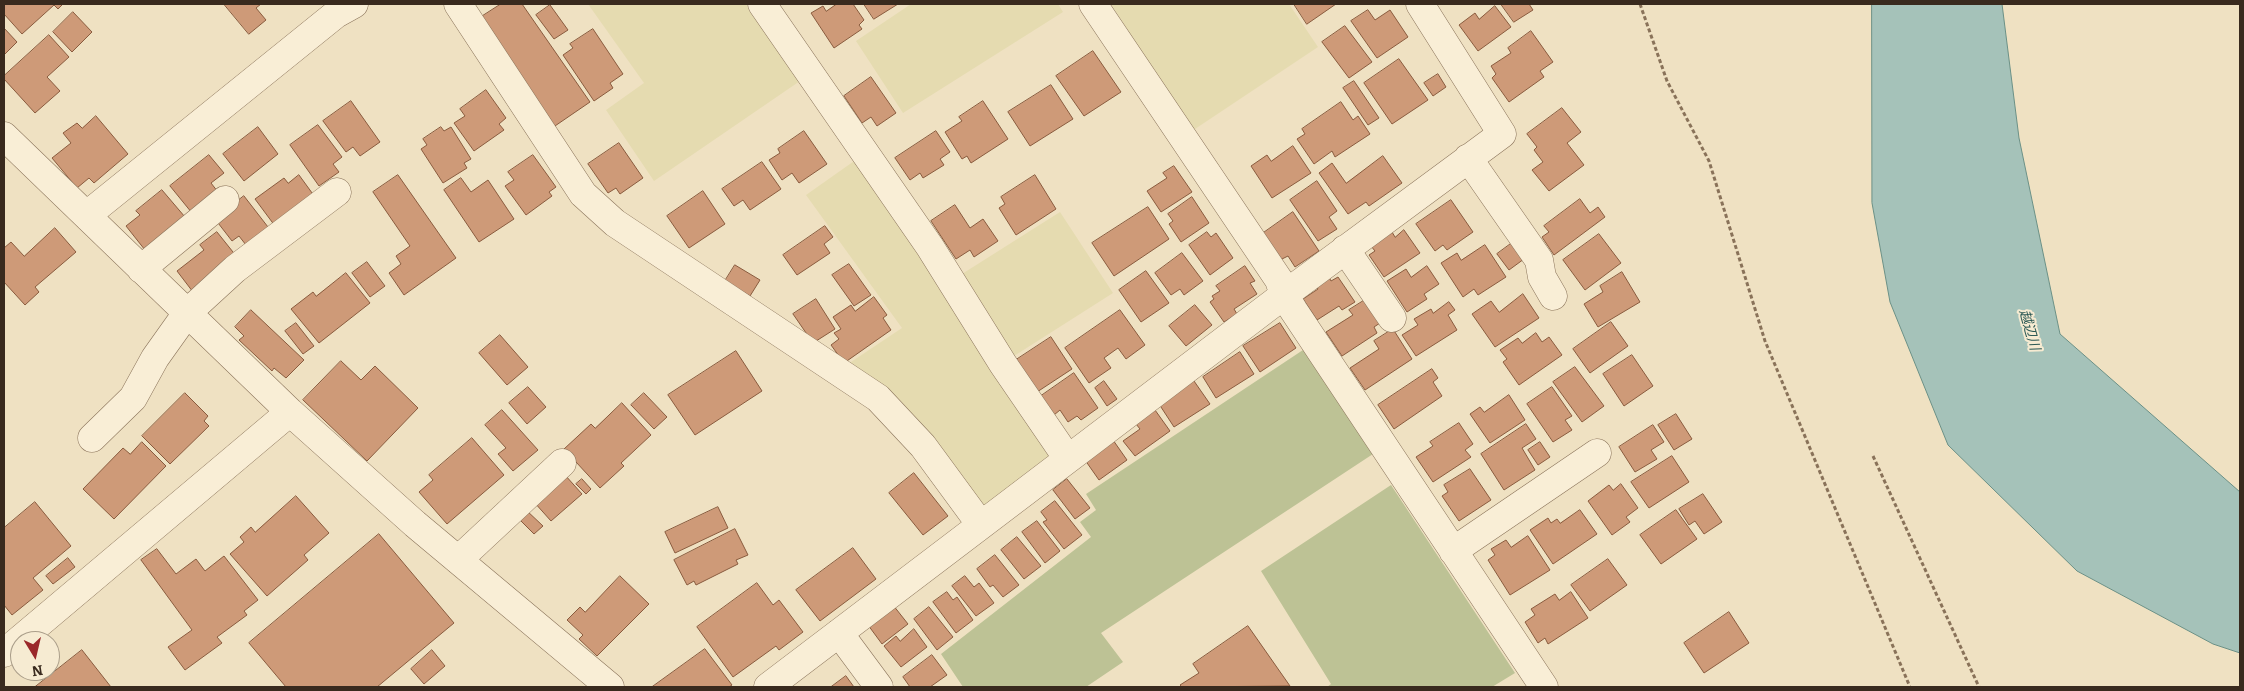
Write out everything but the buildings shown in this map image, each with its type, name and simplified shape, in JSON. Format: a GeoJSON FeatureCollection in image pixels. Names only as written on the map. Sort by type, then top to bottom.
{"type":"FeatureCollection","features":[{"type":"Feature","properties":{"kind":"street"},"geometry":{"type":"LineString","coordinates":[[87,215],[336,14],[354,4]]}},
{"type":"Feature","properties":{"kind":"street"},"geometry":{"type":"LineString","coordinates":[[458,4],[583,194],[614,223],[878,398],[923,446],[981,525]]}},
{"type":"Feature","properties":{"kind":"street"},"geometry":{"type":"LineString","coordinates":[[762,4],[930,248],[1003,364],[1068,459]]}},
{"type":"Feature","properties":{"kind":"street"},"geometry":{"type":"LineString","coordinates":[[1093,4],[1279,280],[1284,295],[1544,687]]}},
{"type":"Feature","properties":{"kind":"street"},"geometry":{"type":"LineString","coordinates":[[768,687],[1284,295],[1502,134],[1420,4]]}},
{"type":"Feature","properties":{"kind":"street"},"geometry":{"type":"LineString","coordinates":[[4,136],[290,412],[458,560],[610,687]]}},
{"type":"Feature","properties":{"kind":"street"},"geometry":{"type":"LineString","coordinates":[[1468,158],[1540,260],[1542,277],[1553,296]]}},
{"type":"Feature","properties":{"kind":"street"},"geometry":{"type":"LineString","coordinates":[[92,438],[133,398],[155,358],[187,314],[235,269],[338,192]]}},
{"type":"Feature","properties":{"kind":"street"},"geometry":{"type":"LineString","coordinates":[[141,269],[225,200]]}},
{"type":"Feature","properties":{"kind":"street"},"geometry":{"type":"LineString","coordinates":[[1345,250],[1392,318]]}},
{"type":"Feature","properties":{"kind":"street"},"geometry":{"type":"LineString","coordinates":[[4,653],[290,412]]}},
{"type":"Feature","properties":{"kind":"street"},"geometry":{"type":"LineString","coordinates":[[1453,551],[1597,453]]}},
{"type":"Feature","properties":{"kind":"street"},"geometry":{"type":"LineString","coordinates":[[458,560],[562,463]]}},
{"type":"Feature","properties":{"kind":"street"},"geometry":{"type":"LineString","coordinates":[[839,633],[879,687]]}},
{"type":"Feature","properties":{"kind":"path"},"geometry":{"type":"LineString","coordinates":[[1640,4],[1667,81],[1709,161],[1765,341],[1910,687]]}},
{"type":"Feature","properties":{"kind":"path"},"geometry":{"type":"LineString","coordinates":[[1873,456],[1979,687]]}},
{"type":"Feature","properties":{"kind":"shaded area"},"geometry":{"type":"Polygon","coordinates":[[[588,4],[746,4],[800,81],[654,181],[606,110],[644,83],[588,4]]]}},
{"type":"Feature","properties":{"kind":"shaded area"},"geometry":{"type":"Polygon","coordinates":[[[911,4],[1058,4],[1063,12],[903,113],[856,41],[911,4]]]}},
{"type":"Feature","properties":{"kind":"shaded area"},"geometry":{"type":"Polygon","coordinates":[[[1111,4],[1289,4],[1318,47],[1192,131],[1111,4]]]}},
{"type":"Feature","properties":{"kind":"shaded area"},"geometry":{"type":"Polygon","coordinates":[[[857,159],[1048,448],[1050,458],[983,510],[848,364],[902,328],[806,195],[857,159]]]}},
{"type":"Feature","properties":{"kind":"shaded area"},"geometry":{"type":"Polygon","coordinates":[[[1060,212],[1113,293],[1014,356],[962,274],[1060,212]]]}},
{"type":"Feature","properties":{"kind":"green space"},"geometry":{"type":"Polygon","coordinates":[[[1303,350],[1373,454],[1101,633],[1123,662],[1086,687],[963,687],[941,654],[1091,537],[1080,522],[1096,510],[1086,494],[1303,350]]]}},
{"type":"Feature","properties":{"kind":"green space"},"geometry":{"type":"Polygon","coordinates":[[[1391,485],[1515,673],[1492,687],[1327,687],[1331,684],[1261,571],[1391,485]]]}},
{"type":"Feature","properties":{"kind":"water","name":"越辺川"},"geometry":{"type":"Polygon","coordinates":[[[1872,4],[2002,4],[2019,138],[2060,334],[2240,492],[2240,653],[2213,644],[2077,571],[1948,445],[1890,302],[1872,203],[1872,4]]]}}]}
